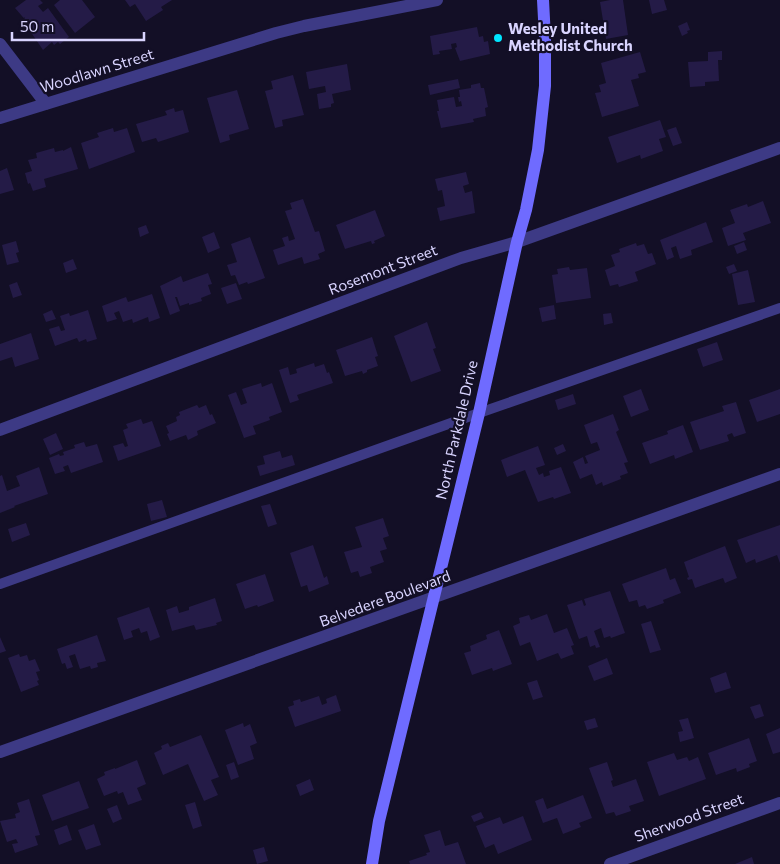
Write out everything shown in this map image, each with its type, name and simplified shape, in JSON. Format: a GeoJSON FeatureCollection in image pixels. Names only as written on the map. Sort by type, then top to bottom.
{"type":"FeatureCollection","features":[{"type":"Feature","properties":{"kind":"street","name":"Woodlawn Street"},"geometry":{"type":"LineString","coordinates":[[0,118],[276,33],[437,0]]}},
{"type":"Feature","properties":{"kind":"street","name":"North Parkdale Drive"},"geometry":{"type":"LineString","coordinates":[[372,864],[380,821],[479,413],[538,150],[546,86],[543,0]]}},
{"type":"Feature","properties":{"kind":"street"},"geometry":{"type":"LineString","coordinates":[[0,44],[46,104]]}},
{"type":"Feature","properties":{"kind":"street","name":"Rosemont Street"},"geometry":{"type":"LineString","coordinates":[[0,430],[461,258],[517,242],[780,148]]}},
{"type":"Feature","properties":{"kind":"street","name":"Belvedere Boulevard"},"geometry":{"type":"LineString","coordinates":[[0,752],[780,474]]}},
{"type":"Feature","properties":{"kind":"street","name":"Sherwood Street"},"geometry":{"type":"LineString","coordinates":[[610,864],[780,803]]}},
{"type":"Feature","properties":{"kind":"lane"},"geometry":{"type":"LineString","coordinates":[[0,584],[780,308]]}},
{"type":"Feature","properties":{"kind":"building"},"geometry":{"type":"Polygon","coordinates":[[[26,0],[40,0],[43,3],[38,6],[43,12],[48,8],[69,37],[60,44],[58,42],[54,45],[52,42],[43,50],[26,25],[28,23],[15,8],[26,0]]]}},
{"type":"Feature","properties":{"kind":"building"},"geometry":{"type":"Polygon","coordinates":[[[60,0],[82,0],[95,17],[75,33],[54,5],[60,0]]]}},
{"type":"Feature","properties":{"kind":"building"},"geometry":{"type":"Polygon","coordinates":[[[125,0],[172,0],[161,7],[163,10],[146,21],[135,4],[130,7],[125,0]]]}},
{"type":"Feature","properties":{"kind":"building"},"geometry":{"type":"Polygon","coordinates":[[[623,0],[628,35],[606,39],[600,2],[623,0]]]}},
{"type":"Feature","properties":{"kind":"building"},"geometry":{"type":"Polygon","coordinates":[[[649,0],[664,0],[667,10],[652,14],[649,0]]]}},
{"type":"Feature","properties":{"kind":"building"},"geometry":{"type":"Polygon","coordinates":[[[687,22],[690,30],[682,36],[678,26],[687,22]]]}},
{"type":"Feature","properties":{"kind":"building"},"geometry":{"type":"Polygon","coordinates":[[[477,27],[479,37],[483,36],[484,42],[488,41],[490,54],[460,61],[455,48],[457,47],[456,43],[451,44],[452,49],[439,51],[440,54],[433,55],[430,36],[477,27]]]}},
{"type":"Feature","properties":{"kind":"building"},"geometry":{"type":"Polygon","coordinates":[[[722,51],[722,60],[718,60],[719,81],[705,82],[705,86],[690,87],[688,62],[708,61],[708,52],[722,51]]]}},
{"type":"Feature","properties":{"kind":"building"},"geometry":{"type":"Polygon","coordinates":[[[640,52],[646,72],[638,74],[639,78],[631,80],[639,106],[602,117],[595,93],[601,92],[599,85],[606,83],[601,63],[640,52]]]}},
{"type":"Feature","properties":{"kind":"building"},"geometry":{"type":"Polygon","coordinates":[[[347,64],[351,90],[332,94],[334,103],[331,104],[331,107],[319,109],[317,94],[326,92],[325,86],[309,89],[306,72],[347,64]]]}},
{"type":"Feature","properties":{"kind":"building"},"geometry":{"type":"Polygon","coordinates":[[[293,75],[304,115],[282,120],[283,126],[275,128],[265,91],[273,89],[271,81],[293,75]]]}},
{"type":"Feature","properties":{"kind":"building"},"geometry":{"type":"Polygon","coordinates":[[[458,79],[460,88],[430,95],[428,85],[458,79]]]}},
{"type":"Feature","properties":{"kind":"building"},"geometry":{"type":"Polygon","coordinates":[[[480,83],[481,88],[484,88],[488,107],[485,108],[486,116],[473,119],[474,122],[441,128],[437,111],[439,111],[437,100],[454,97],[456,107],[462,106],[458,97],[460,97],[459,90],[471,88],[471,85],[480,83]]]}},
{"type":"Feature","properties":{"kind":"building"},"geometry":{"type":"Polygon","coordinates":[[[237,90],[249,129],[229,135],[230,140],[220,143],[207,98],[237,90]]]}},
{"type":"Feature","properties":{"kind":"building"},"geometry":{"type":"Polygon","coordinates":[[[174,108],[175,112],[183,110],[189,132],[158,142],[156,138],[142,142],[136,124],[167,115],[165,111],[174,108]]]}},
{"type":"Feature","properties":{"kind":"building"},"geometry":{"type":"Polygon","coordinates":[[[660,120],[666,137],[659,139],[663,151],[641,159],[640,155],[617,163],[608,137],[660,120]]]}},
{"type":"Feature","properties":{"kind":"building"},"geometry":{"type":"Polygon","coordinates":[[[676,127],[682,143],[673,146],[667,130],[676,127]]]}},
{"type":"Feature","properties":{"kind":"building"},"geometry":{"type":"Polygon","coordinates":[[[113,128],[114,132],[127,128],[135,152],[89,169],[81,143],[99,137],[97,133],[113,128]]]}},
{"type":"Feature","properties":{"kind":"building"},"geometry":{"type":"Polygon","coordinates":[[[71,147],[78,169],[44,179],[46,187],[33,191],[30,183],[28,184],[25,173],[32,171],[28,160],[37,158],[36,153],[54,148],[55,152],[63,151],[71,147]]]}},
{"type":"Feature","properties":{"kind":"building"},"geometry":{"type":"Polygon","coordinates":[[[7,168],[14,190],[0,194],[0,171],[7,168]]]}},
{"type":"Feature","properties":{"kind":"building"},"geometry":{"type":"Polygon","coordinates":[[[466,172],[469,184],[463,186],[465,193],[472,191],[475,213],[440,221],[437,208],[445,206],[442,190],[438,191],[435,179],[466,172]]]}},
{"type":"Feature","properties":{"kind":"building"},"geometry":{"type":"Polygon","coordinates":[[[303,199],[315,232],[319,231],[325,251],[318,254],[320,259],[304,264],[302,257],[278,265],[273,250],[285,246],[282,238],[288,236],[289,241],[295,239],[285,211],[292,209],[290,203],[303,199]]]}},
{"type":"Feature","properties":{"kind":"building"},"geometry":{"type":"Polygon","coordinates":[[[763,201],[771,223],[743,233],[746,240],[728,246],[722,228],[735,223],[730,210],[747,204],[748,207],[763,201]]]}},
{"type":"Feature","properties":{"kind":"building"},"geometry":{"type":"Polygon","coordinates":[[[375,210],[385,236],[374,241],[375,243],[372,244],[371,241],[345,249],[336,225],[375,210]]]}},
{"type":"Feature","properties":{"kind":"building"},"geometry":{"type":"Polygon","coordinates":[[[706,222],[713,242],[691,250],[692,255],[680,259],[676,246],[671,248],[674,257],[667,260],[660,240],[706,222]]]}},
{"type":"Feature","properties":{"kind":"building"},"geometry":{"type":"Polygon","coordinates":[[[146,225],[149,233],[140,237],[138,228],[146,225]]]}},
{"type":"Feature","properties":{"kind":"building"},"geometry":{"type":"Polygon","coordinates":[[[214,232],[220,248],[208,253],[202,237],[214,232]]]}},
{"type":"Feature","properties":{"kind":"building"},"geometry":{"type":"Polygon","coordinates":[[[250,237],[265,278],[239,285],[235,275],[231,276],[227,265],[237,262],[231,244],[250,237]]]}},
{"type":"Feature","properties":{"kind":"building"},"geometry":{"type":"Polygon","coordinates":[[[16,241],[19,252],[16,253],[19,262],[7,265],[2,245],[16,241]]]}},
{"type":"Feature","properties":{"kind":"building"},"geometry":{"type":"Polygon","coordinates":[[[744,242],[747,250],[737,254],[734,246],[744,242]]]}},
{"type":"Feature","properties":{"kind":"building"},"geometry":{"type":"Polygon","coordinates":[[[636,243],[637,246],[644,244],[648,254],[652,253],[656,264],[635,272],[638,281],[619,287],[618,284],[610,286],[605,270],[615,266],[611,255],[620,252],[619,249],[636,243]]]}},
{"type":"Feature","properties":{"kind":"building"},"geometry":{"type":"Polygon","coordinates":[[[73,259],[77,269],[66,273],[63,263],[73,259]]]}},
{"type":"Feature","properties":{"kind":"building"},"geometry":{"type":"Polygon","coordinates":[[[734,264],[737,271],[729,274],[726,267],[734,264]]]}},
{"type":"Feature","properties":{"kind":"building"},"geometry":{"type":"Polygon","coordinates":[[[569,267],[570,270],[587,268],[591,298],[556,303],[552,275],[558,274],[557,269],[569,267]]]}},
{"type":"Feature","properties":{"kind":"building"},"geometry":{"type":"Polygon","coordinates":[[[748,270],[755,302],[738,305],[732,274],[748,270]]]}},
{"type":"Feature","properties":{"kind":"building"},"geometry":{"type":"Polygon","coordinates":[[[208,273],[212,284],[208,285],[211,294],[201,298],[202,301],[180,306],[177,297],[175,297],[180,311],[170,315],[160,286],[181,276],[183,282],[208,273]]]}},
{"type":"Feature","properties":{"kind":"building"},"geometry":{"type":"Polygon","coordinates":[[[17,282],[22,295],[13,298],[9,285],[17,282]]]}},
{"type":"Feature","properties":{"kind":"building"},"geometry":{"type":"Polygon","coordinates":[[[236,283],[242,299],[227,304],[221,288],[236,283]]]}},
{"type":"Feature","properties":{"kind":"building"},"geometry":{"type":"Polygon","coordinates":[[[152,294],[160,318],[149,322],[148,317],[133,323],[132,319],[123,322],[119,311],[114,313],[117,319],[107,322],[102,306],[126,297],[128,302],[152,294]]]}},
{"type":"Feature","properties":{"kind":"building"},"geometry":{"type":"Polygon","coordinates":[[[554,305],[556,319],[542,322],[539,308],[554,305]]]}},
{"type":"Feature","properties":{"kind":"building"},"geometry":{"type":"Polygon","coordinates":[[[52,310],[56,319],[46,322],[43,314],[52,310]]]}},
{"type":"Feature","properties":{"kind":"building"},"geometry":{"type":"Polygon","coordinates":[[[88,310],[97,339],[87,342],[86,339],[79,342],[77,338],[55,346],[49,329],[59,326],[61,331],[65,330],[60,316],[69,313],[70,316],[88,310]]]}},
{"type":"Feature","properties":{"kind":"building"},"geometry":{"type":"Polygon","coordinates":[[[611,313],[613,323],[604,325],[603,314],[611,313]]]}},
{"type":"Feature","properties":{"kind":"building"},"geometry":{"type":"Polygon","coordinates":[[[427,322],[436,348],[433,349],[441,371],[411,382],[394,336],[427,322]]]}},
{"type":"Feature","properties":{"kind":"building"},"geometry":{"type":"Polygon","coordinates":[[[31,333],[39,359],[15,367],[12,357],[0,361],[0,344],[31,333]]]}},
{"type":"Feature","properties":{"kind":"building"},"geometry":{"type":"Polygon","coordinates":[[[372,337],[378,356],[375,357],[378,366],[367,370],[363,374],[362,371],[345,376],[336,350],[372,337]]]}},
{"type":"Feature","properties":{"kind":"building"},"geometry":{"type":"Polygon","coordinates":[[[717,342],[723,360],[703,367],[697,349],[717,342]]]}},
{"type":"Feature","properties":{"kind":"building"},"geometry":{"type":"Polygon","coordinates":[[[314,363],[315,367],[324,364],[333,383],[297,395],[299,400],[290,403],[279,370],[288,367],[290,375],[297,373],[296,369],[314,363]]]}},
{"type":"Feature","properties":{"kind":"building"},"geometry":{"type":"Polygon","coordinates":[[[261,383],[262,387],[272,383],[282,412],[269,417],[270,420],[253,426],[256,434],[244,438],[228,395],[236,392],[241,405],[247,403],[242,389],[261,383]]]}},
{"type":"Feature","properties":{"kind":"building"},"geometry":{"type":"Polygon","coordinates":[[[641,389],[649,410],[631,417],[623,396],[641,389]]]}},
{"type":"Feature","properties":{"kind":"building"},"geometry":{"type":"Polygon","coordinates":[[[780,389],[780,414],[757,422],[749,400],[780,389]]]}},
{"type":"Feature","properties":{"kind":"building"},"geometry":{"type":"Polygon","coordinates":[[[573,394],[576,404],[558,410],[555,400],[573,394]]]}},
{"type":"Feature","properties":{"kind":"building"},"geometry":{"type":"Polygon","coordinates":[[[736,402],[746,433],[734,437],[732,433],[727,435],[729,441],[700,450],[690,422],[724,411],[722,406],[736,402]]]}},
{"type":"Feature","properties":{"kind":"building"},"geometry":{"type":"Polygon","coordinates":[[[197,405],[199,408],[206,405],[216,423],[197,431],[198,435],[188,440],[186,435],[170,441],[166,426],[177,421],[176,417],[180,415],[179,412],[197,405]]]}},
{"type":"Feature","properties":{"kind":"building"},"geometry":{"type":"Polygon","coordinates":[[[613,414],[619,430],[616,432],[628,462],[624,463],[628,473],[620,476],[621,479],[603,486],[602,482],[596,485],[592,474],[580,479],[573,462],[583,457],[585,464],[588,463],[585,456],[600,450],[597,442],[591,444],[584,425],[613,414]]]}},
{"type":"Feature","properties":{"kind":"building"},"geometry":{"type":"Polygon","coordinates":[[[141,419],[143,424],[152,421],[161,446],[118,461],[113,446],[123,443],[125,447],[128,446],[123,430],[128,428],[126,424],[141,419]]]}},
{"type":"Feature","properties":{"kind":"building"},"geometry":{"type":"Polygon","coordinates":[[[683,425],[693,452],[675,459],[674,455],[650,464],[642,443],[668,434],[667,431],[683,425]]]}},
{"type":"Feature","properties":{"kind":"building"},"geometry":{"type":"Polygon","coordinates":[[[56,433],[63,449],[50,455],[43,439],[56,433]]]}},
{"type":"Feature","properties":{"kind":"building"},"geometry":{"type":"Polygon","coordinates":[[[84,442],[86,447],[97,444],[103,462],[71,473],[68,465],[63,467],[65,471],[55,474],[49,458],[59,454],[60,456],[64,455],[63,452],[75,448],[74,445],[84,442]]]}},
{"type":"Feature","properties":{"kind":"building"},"geometry":{"type":"Polygon","coordinates":[[[563,444],[566,451],[557,455],[554,448],[563,444]]]}},
{"type":"Feature","properties":{"kind":"building"},"geometry":{"type":"Polygon","coordinates":[[[538,446],[545,465],[536,468],[539,475],[543,473],[544,477],[550,475],[549,471],[561,467],[571,493],[538,502],[525,470],[507,477],[501,460],[538,446]]]}},
{"type":"Feature","properties":{"kind":"building"},"geometry":{"type":"Polygon","coordinates":[[[280,451],[282,458],[292,455],[295,465],[260,476],[257,466],[265,464],[263,456],[280,451]]]}},
{"type":"Feature","properties":{"kind":"building"},"geometry":{"type":"Polygon","coordinates":[[[39,467],[48,494],[0,513],[0,476],[2,475],[7,491],[20,486],[16,476],[39,467]]]}},
{"type":"Feature","properties":{"kind":"building"},"geometry":{"type":"Polygon","coordinates":[[[162,500],[167,517],[151,521],[147,504],[162,500]]]}},
{"type":"Feature","properties":{"kind":"building"},"geometry":{"type":"Polygon","coordinates":[[[270,504],[277,524],[268,527],[261,506],[270,504]]]}},
{"type":"Feature","properties":{"kind":"building"},"geometry":{"type":"Polygon","coordinates":[[[383,518],[389,536],[383,538],[387,549],[380,551],[384,562],[370,567],[372,573],[360,577],[358,571],[351,573],[344,552],[362,547],[355,527],[383,518]]]}},
{"type":"Feature","properties":{"kind":"building"},"geometry":{"type":"Polygon","coordinates":[[[26,523],[30,535],[12,542],[8,529],[26,523]]]}},
{"type":"Feature","properties":{"kind":"building"},"geometry":{"type":"Polygon","coordinates":[[[780,525],[780,563],[777,555],[756,563],[755,559],[746,563],[737,540],[780,525]]]}},
{"type":"Feature","properties":{"kind":"building"},"geometry":{"type":"Polygon","coordinates":[[[313,545],[324,578],[327,576],[329,584],[309,592],[307,585],[301,587],[290,553],[313,545]]]}},
{"type":"Feature","properties":{"kind":"building"},"geometry":{"type":"Polygon","coordinates":[[[725,546],[737,578],[725,583],[723,578],[695,588],[692,579],[688,580],[687,578],[689,577],[684,562],[725,546]]]}},
{"type":"Feature","properties":{"kind":"building"},"geometry":{"type":"Polygon","coordinates":[[[666,568],[670,580],[675,578],[681,593],[663,600],[664,603],[647,609],[645,605],[639,607],[637,600],[629,602],[622,584],[666,568]]]}},
{"type":"Feature","properties":{"kind":"building"},"geometry":{"type":"Polygon","coordinates":[[[265,574],[274,601],[258,607],[257,605],[245,609],[236,584],[265,574]]]}},
{"type":"Feature","properties":{"kind":"building"},"geometry":{"type":"Polygon","coordinates":[[[610,591],[625,633],[611,638],[610,636],[604,638],[601,628],[594,631],[600,647],[596,648],[595,645],[590,647],[587,636],[579,639],[567,605],[582,600],[584,606],[586,605],[584,599],[610,591]]]}},
{"type":"Feature","properties":{"kind":"building"},"geometry":{"type":"Polygon","coordinates":[[[215,598],[222,621],[216,623],[217,625],[196,630],[194,625],[172,631],[166,610],[177,606],[179,613],[189,610],[189,607],[215,598]]]}},
{"type":"Feature","properties":{"kind":"building"},"geometry":{"type":"Polygon","coordinates":[[[149,607],[160,637],[150,641],[147,631],[141,633],[139,628],[131,631],[133,637],[124,640],[117,618],[149,607]]]}},
{"type":"Feature","properties":{"kind":"building"},"geometry":{"type":"Polygon","coordinates":[[[547,614],[554,633],[567,628],[574,645],[571,646],[574,654],[561,659],[558,653],[537,661],[530,642],[520,646],[513,626],[520,623],[519,618],[529,615],[531,620],[547,614]]]}},
{"type":"Feature","properties":{"kind":"building"},"geometry":{"type":"Polygon","coordinates":[[[651,621],[661,650],[650,653],[641,624],[651,621]]]}},
{"type":"Feature","properties":{"kind":"building"},"geometry":{"type":"Polygon","coordinates":[[[499,630],[512,664],[493,671],[492,668],[472,675],[464,653],[471,651],[470,646],[487,639],[486,635],[499,630]]]}},
{"type":"Feature","properties":{"kind":"building"},"geometry":{"type":"Polygon","coordinates":[[[97,635],[106,661],[97,663],[98,667],[91,669],[90,666],[80,669],[75,654],[69,656],[73,667],[67,669],[65,663],[62,664],[57,649],[97,635]]]}},
{"type":"Feature","properties":{"kind":"building"},"geometry":{"type":"Polygon","coordinates":[[[0,637],[6,651],[0,653],[0,637]]]}},
{"type":"Feature","properties":{"kind":"building"},"geometry":{"type":"Polygon","coordinates":[[[19,654],[20,657],[27,655],[29,661],[35,659],[40,671],[36,672],[39,685],[21,692],[8,658],[19,654]]]}},
{"type":"Feature","properties":{"kind":"building"},"geometry":{"type":"Polygon","coordinates":[[[607,658],[613,674],[594,681],[588,666],[607,658]]]}},
{"type":"Feature","properties":{"kind":"building"},"geometry":{"type":"Polygon","coordinates":[[[726,672],[731,688],[715,693],[710,678],[726,672]]]}},
{"type":"Feature","properties":{"kind":"building"},"geometry":{"type":"Polygon","coordinates":[[[537,680],[543,697],[533,700],[527,683],[537,680]]]}},
{"type":"Feature","properties":{"kind":"building"},"geometry":{"type":"Polygon","coordinates":[[[336,695],[341,711],[295,727],[288,707],[294,705],[293,701],[300,699],[301,702],[319,696],[322,705],[327,703],[326,699],[336,695]]]}},
{"type":"Feature","properties":{"kind":"building"},"geometry":{"type":"Polygon","coordinates":[[[760,704],[764,716],[755,719],[750,707],[760,704]]]}},
{"type":"Feature","properties":{"kind":"building"},"geometry":{"type":"Polygon","coordinates":[[[595,718],[598,727],[587,730],[584,721],[595,718]]]}},
{"type":"Feature","properties":{"kind":"building"},"geometry":{"type":"Polygon","coordinates":[[[688,718],[694,738],[680,742],[678,732],[683,731],[679,720],[688,718]]]}},
{"type":"Feature","properties":{"kind":"building"},"geometry":{"type":"Polygon","coordinates":[[[243,723],[244,727],[250,724],[257,743],[250,746],[254,759],[238,765],[225,730],[243,723]]]}},
{"type":"Feature","properties":{"kind":"building"},"geometry":{"type":"Polygon","coordinates":[[[780,728],[780,752],[773,754],[766,734],[780,728]]]}},
{"type":"Feature","properties":{"kind":"building"},"geometry":{"type":"Polygon","coordinates":[[[201,735],[219,777],[211,780],[218,795],[204,801],[188,764],[163,775],[154,753],[162,749],[161,746],[168,743],[170,747],[201,735]]]}},
{"type":"Feature","properties":{"kind":"building"},"geometry":{"type":"Polygon","coordinates":[[[749,738],[757,761],[749,764],[750,767],[737,772],[736,768],[716,775],[708,753],[749,738]]]}},
{"type":"Feature","properties":{"kind":"building"},"geometry":{"type":"Polygon","coordinates":[[[674,753],[677,760],[687,757],[689,761],[698,757],[706,779],[659,796],[647,762],[674,753]]]}},
{"type":"Feature","properties":{"kind":"building"},"geometry":{"type":"Polygon","coordinates":[[[137,760],[146,784],[137,788],[142,800],[128,805],[123,792],[118,794],[117,791],[104,796],[97,779],[105,775],[104,772],[137,760]]]}},
{"type":"Feature","properties":{"kind":"building"},"geometry":{"type":"Polygon","coordinates":[[[234,762],[239,777],[231,780],[226,765],[234,762]]]}},
{"type":"Feature","properties":{"kind":"building"},"geometry":{"type":"Polygon","coordinates":[[[607,762],[613,780],[611,781],[613,787],[636,779],[644,801],[629,806],[631,811],[616,816],[614,812],[606,814],[589,768],[607,762]]]}},
{"type":"Feature","properties":{"kind":"building"},"geometry":{"type":"Polygon","coordinates":[[[310,779],[314,790],[300,796],[296,785],[310,779]]]}},
{"type":"Feature","properties":{"kind":"building"},"geometry":{"type":"Polygon","coordinates":[[[79,781],[89,808],[52,821],[42,795],[79,781]]]}},
{"type":"Feature","properties":{"kind":"building"},"geometry":{"type":"Polygon","coordinates":[[[583,795],[592,818],[579,823],[581,827],[563,834],[557,818],[543,823],[535,801],[543,798],[547,809],[583,795]]]}},
{"type":"Feature","properties":{"kind":"building"},"geometry":{"type":"Polygon","coordinates":[[[29,799],[40,835],[35,836],[38,845],[15,853],[12,844],[18,843],[16,839],[7,842],[0,821],[16,818],[15,814],[20,812],[17,803],[29,799]]]}},
{"type":"Feature","properties":{"kind":"building"},"geometry":{"type":"Polygon","coordinates":[[[195,802],[202,826],[193,829],[185,805],[195,802]]]}},
{"type":"Feature","properties":{"kind":"building"},"geometry":{"type":"Polygon","coordinates":[[[117,805],[122,819],[113,823],[107,809],[117,805]]]}},
{"type":"Feature","properties":{"kind":"building"},"geometry":{"type":"Polygon","coordinates":[[[481,812],[484,818],[474,822],[471,816],[481,812]]]}},
{"type":"Feature","properties":{"kind":"building"},"geometry":{"type":"Polygon","coordinates":[[[523,816],[532,840],[498,854],[494,844],[485,848],[476,826],[500,817],[503,824],[523,816]]]}},
{"type":"Feature","properties":{"kind":"building"},"geometry":{"type":"Polygon","coordinates":[[[94,824],[101,845],[86,850],[78,830],[94,824]]]}},
{"type":"Feature","properties":{"kind":"building"},"geometry":{"type":"Polygon","coordinates":[[[67,825],[72,840],[59,845],[54,830],[67,825]]]}},
{"type":"Feature","properties":{"kind":"building"},"geometry":{"type":"Polygon","coordinates":[[[440,830],[445,846],[458,842],[466,864],[410,864],[409,861],[427,855],[426,853],[430,852],[424,835],[440,830]]]}},
{"type":"Feature","properties":{"kind":"building"},"geometry":{"type":"Polygon","coordinates":[[[264,847],[268,861],[257,864],[253,850],[264,847]]]}},
{"type":"Feature","properties":{"kind":"building"},"geometry":{"type":"Polygon","coordinates":[[[752,857],[754,864],[735,864],[752,857]]]}},
{"type":"Feature","properties":{"kind":"place","name":"Wesley United Methodist Church"},"geometry":{"type":"Point","coordinates":[498,38]}}]}
